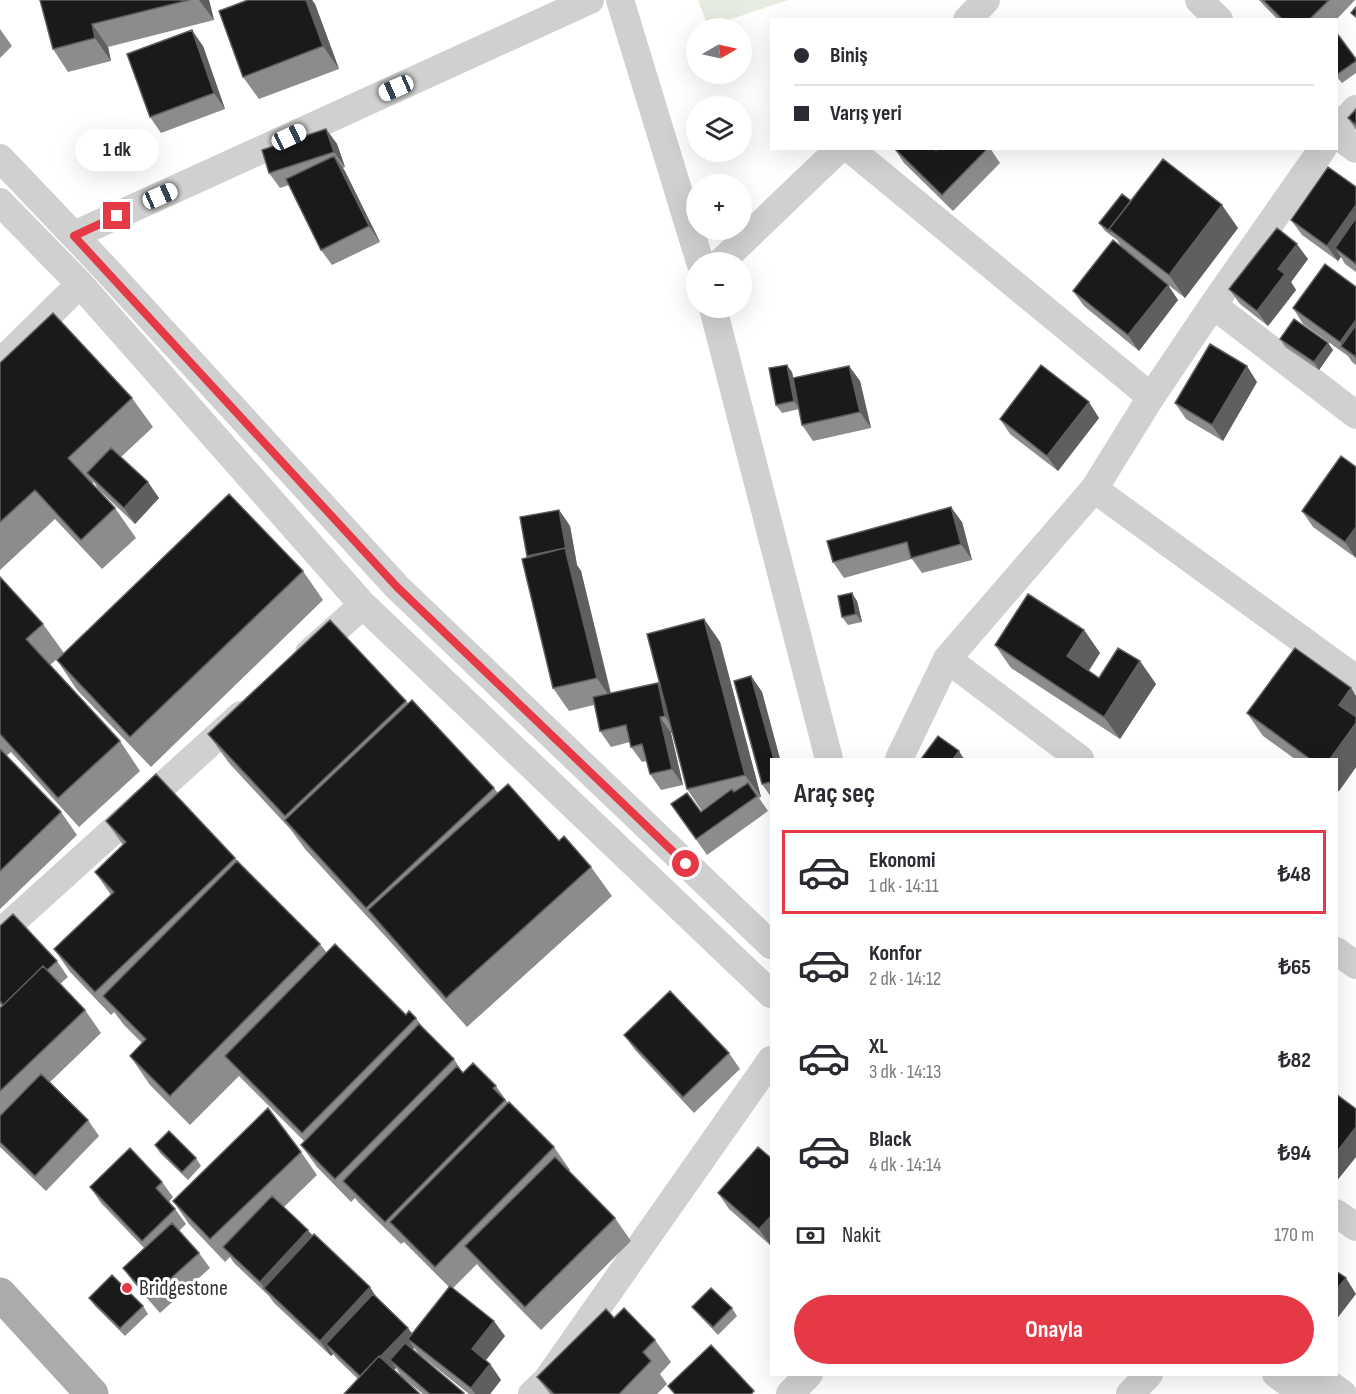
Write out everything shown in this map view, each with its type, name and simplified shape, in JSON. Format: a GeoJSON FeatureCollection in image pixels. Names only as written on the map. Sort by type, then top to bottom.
{"type":"FeatureCollection","features":[{"type":"Feature","properties":{"kind":"main road"},"geometry":{"type":"LineString","coordinates":[[0,1294],[92,1394]]}},
{"type":"Feature","properties":{"kind":"street"},"geometry":{"type":"LineString","coordinates":[[74,236],[590,0]]}},
{"type":"Feature","properties":{"kind":"street"},"geometry":{"type":"LineString","coordinates":[[620,0],[697,252]]}},
{"type":"Feature","properties":{"kind":"street"},"geometry":{"type":"LineString","coordinates":[[969,18],[986,0]]}},
{"type":"Feature","properties":{"kind":"street"},"geometry":{"type":"LineString","coordinates":[[1198,0],[1216,18]]}},
{"type":"Feature","properties":{"kind":"street"},"geometry":{"type":"LineString","coordinates":[[1338,130],[1356,109]]}},
{"type":"Feature","properties":{"kind":"street"},"geometry":{"type":"LineString","coordinates":[[1338,134],[1356,148]]}},
{"type":"Feature","properties":{"kind":"street"},"geometry":{"type":"LineString","coordinates":[[731,252],[838,150]]}},
{"type":"Feature","properties":{"kind":"street"},"geometry":{"type":"LineString","coordinates":[[851,150],[1151,397]]}},
{"type":"Feature","properties":{"kind":"street"},"geometry":{"type":"LineString","coordinates":[[899,758],[947,659],[1094,489],[1212,305],[1322,150]]}},
{"type":"Feature","properties":{"kind":"street"},"geometry":{"type":"LineString","coordinates":[[0,158],[397,587],[770,944]]}},
{"type":"Feature","properties":{"kind":"street"},"geometry":{"type":"LineString","coordinates":[[0,202],[80,284],[363,605],[770,993]]}},
{"type":"Feature","properties":{"kind":"street"},"geometry":{"type":"LineString","coordinates":[[0,363],[80,284]]}},
{"type":"Feature","properties":{"kind":"street"},"geometry":{"type":"LineString","coordinates":[[1212,305],[1356,415]]}},
{"type":"Feature","properties":{"kind":"street"},"geometry":{"type":"LineString","coordinates":[[716,318],[829,758]]}},
{"type":"Feature","properties":{"kind":"street"},"geometry":{"type":"LineString","coordinates":[[1094,489],[1356,679]]}},
{"type":"Feature","properties":{"kind":"street"},"geometry":{"type":"LineString","coordinates":[[292,669],[363,605]]}},
{"type":"Feature","properties":{"kind":"street"},"geometry":{"type":"LineString","coordinates":[[947,659],[1079,758]]}},
{"type":"Feature","properties":{"kind":"street"},"geometry":{"type":"LineString","coordinates":[[0,933],[257,701]]}},
{"type":"Feature","properties":{"kind":"street"},"geometry":{"type":"LineString","coordinates":[[1338,952],[1356,965]]}},
{"type":"Feature","properties":{"kind":"street"},"geometry":{"type":"LineString","coordinates":[[532,1394],[546,1381],[770,1061]]}},
{"type":"Feature","properties":{"kind":"street"},"geometry":{"type":"LineString","coordinates":[[1338,1214],[1356,1227]]}},
{"type":"Feature","properties":{"kind":"street"},"geometry":{"type":"LineString","coordinates":[[790,1394],[807,1376]]}},
{"type":"Feature","properties":{"kind":"street"},"geometry":{"type":"LineString","coordinates":[[1130,1394],[1147,1376]]}},
{"type":"Feature","properties":{"kind":"street"},"geometry":{"type":"LineString","coordinates":[[1279,1376],[1304,1394]]}},
{"type":"Feature","properties":{"kind":"street"},"geometry":{"type":"LineString","coordinates":[[1318,1376],[1343,1394]]}},
{"type":"Feature","properties":{"kind":"shaded area"},"geometry":{"type":"Polygon","coordinates":[[[698,0],[788,0],[735,18],[705,18],[698,0]]]}},
{"type":"Feature","properties":{"kind":"building"},"geometry":{"type":"Polygon","coordinates":[[[40,0],[189,0],[92,24],[95,38],[53,49],[40,0]]]}},
{"type":"Feature","properties":{"kind":"building"},"geometry":{"type":"Polygon","coordinates":[[[248,0],[306,0],[323,46],[243,77],[219,11],[248,0]]]}},
{"type":"Feature","properties":{"kind":"building"},"geometry":{"type":"Polygon","coordinates":[[[1263,0],[1329,0],[1311,18],[1281,18],[1263,0]]]}},
{"type":"Feature","properties":{"kind":"building"},"geometry":{"type":"Polygon","coordinates":[[[1356,7],[1356,17],[1351,13],[1356,7]]]}},
{"type":"Feature","properties":{"kind":"building"},"geometry":{"type":"Polygon","coordinates":[[[192,30],[214,93],[150,117],[127,54],[192,30]]]}},
{"type":"Feature","properties":{"kind":"building"},"geometry":{"type":"Polygon","coordinates":[[[1338,35],[1356,59],[1338,74],[1338,35]]]}},
{"type":"Feature","properties":{"kind":"building"},"geometry":{"type":"Polygon","coordinates":[[[1356,109],[1356,125],[1348,118],[1356,109]]]}},
{"type":"Feature","properties":{"kind":"building"},"geometry":{"type":"Polygon","coordinates":[[[326,129],[334,152],[269,173],[262,150],[326,129]]]}},
{"type":"Feature","properties":{"kind":"building"},"geometry":{"type":"Polygon","coordinates":[[[896,150],[986,150],[942,195],[896,150]]]}},
{"type":"Feature","properties":{"kind":"building"},"geometry":{"type":"Polygon","coordinates":[[[334,156],[369,226],[321,250],[286,179],[334,156]]]}},
{"type":"Feature","properties":{"kind":"building"},"geometry":{"type":"Polygon","coordinates":[[[1163,159],[1222,205],[1169,275],[1109,229],[1163,159]]]}},
{"type":"Feature","properties":{"kind":"building"},"geometry":{"type":"Polygon","coordinates":[[[1328,167],[1356,187],[1356,205],[1327,246],[1291,220],[1328,167]]]}},
{"type":"Feature","properties":{"kind":"building"},"geometry":{"type":"Polygon","coordinates":[[[1122,194],[1131,201],[1109,229],[1111,232],[1099,223],[1122,194]]]}},
{"type":"Feature","properties":{"kind":"building"},"geometry":{"type":"Polygon","coordinates":[[[1356,218],[1356,264],[1335,248],[1356,218]]]}},
{"type":"Feature","properties":{"kind":"building"},"geometry":{"type":"Polygon","coordinates":[[[1277,228],[1297,244],[1278,269],[1285,274],[1257,311],[1229,289],[1277,228]]]}},
{"type":"Feature","properties":{"kind":"building"},"geometry":{"type":"Polygon","coordinates":[[[1113,240],[1168,285],[1128,335],[1073,291],[1113,240]]]}},
{"type":"Feature","properties":{"kind":"building"},"geometry":{"type":"Polygon","coordinates":[[[1325,264],[1356,287],[1356,320],[1340,342],[1293,308],[1325,264]]]}},
{"type":"Feature","properties":{"kind":"building"},"geometry":{"type":"Polygon","coordinates":[[[53,313],[132,398],[68,458],[115,508],[81,540],[35,490],[0,522],[0,363],[53,313]]]}},
{"type":"Feature","properties":{"kind":"building"},"geometry":{"type":"Polygon","coordinates":[[[1294,319],[1328,343],[1314,362],[1280,339],[1294,319]]]}},
{"type":"Feature","properties":{"kind":"building"},"geometry":{"type":"Polygon","coordinates":[[[1356,325],[1356,357],[1341,346],[1356,325]]]}},
{"type":"Feature","properties":{"kind":"building"},"geometry":{"type":"Polygon","coordinates":[[[1210,344],[1247,366],[1212,425],[1175,403],[1210,344]]]}},
{"type":"Feature","properties":{"kind":"building"},"geometry":{"type":"Polygon","coordinates":[[[787,365],[794,401],[776,405],[769,368],[787,365]]]}},
{"type":"Feature","properties":{"kind":"building"},"geometry":{"type":"Polygon","coordinates":[[[1041,365],[1089,402],[1047,456],[1000,419],[1041,365]]]}},
{"type":"Feature","properties":{"kind":"building"},"geometry":{"type":"Polygon","coordinates":[[[849,366],[860,412],[802,425],[793,378],[849,366]]]}},
{"type":"Feature","properties":{"kind":"building"},"geometry":{"type":"Polygon","coordinates":[[[111,448],[148,482],[124,508],[87,473],[111,448]]]}},
{"type":"Feature","properties":{"kind":"building"},"geometry":{"type":"Polygon","coordinates":[[[1341,456],[1356,467],[1356,527],[1345,542],[1302,511],[1341,456]]]}},
{"type":"Feature","properties":{"kind":"building"},"geometry":{"type":"Polygon","coordinates":[[[229,494],[303,571],[130,737],[57,660],[229,494]]]}},
{"type":"Feature","properties":{"kind":"building"},"geometry":{"type":"Polygon","coordinates":[[[951,507],[961,544],[911,558],[907,542],[833,562],[827,541],[951,507]]]}},
{"type":"Feature","properties":{"kind":"building"},"geometry":{"type":"Polygon","coordinates":[[[559,510],[566,549],[527,556],[520,517],[559,510]]]}},
{"type":"Feature","properties":{"kind":"building"},"geometry":{"type":"Polygon","coordinates":[[[565,548],[597,678],[553,688],[522,559],[565,548]]]}},
{"type":"Feature","properties":{"kind":"building"},"geometry":{"type":"Polygon","coordinates":[[[0,577],[43,624],[26,639],[120,741],[58,798],[0,734],[0,577]]]}},
{"type":"Feature","properties":{"kind":"building"},"geometry":{"type":"Polygon","coordinates":[[[852,593],[856,614],[842,617],[838,596],[852,593]]]}},
{"type":"Feature","properties":{"kind":"building"},"geometry":{"type":"Polygon","coordinates":[[[1028,594],[1084,630],[1067,656],[1099,678],[1118,648],[1140,661],[1104,717],[995,645],[1028,594]]]}},
{"type":"Feature","properties":{"kind":"building"},"geometry":{"type":"Polygon","coordinates":[[[704,619],[745,775],[687,789],[647,634],[704,619]]]}},
{"type":"Feature","properties":{"kind":"building"},"geometry":{"type":"Polygon","coordinates":[[[330,620],[406,701],[285,816],[208,734],[330,620]]]}},
{"type":"Feature","properties":{"kind":"building"},"geometry":{"type":"Polygon","coordinates":[[[1295,648],[1351,688],[1339,705],[1356,717],[1356,723],[1331,758],[1309,758],[1247,713],[1295,648]]]}},
{"type":"Feature","properties":{"kind":"building"},"geometry":{"type":"Polygon","coordinates":[[[751,676],[774,758],[770,758],[770,782],[762,784],[734,681],[751,676]]]}},
{"type":"Feature","properties":{"kind":"building"},"geometry":{"type":"Polygon","coordinates":[[[658,683],[665,716],[660,717],[672,769],[650,774],[642,744],[631,747],[626,725],[600,731],[593,697],[658,683]]]}},
{"type":"Feature","properties":{"kind":"building"},"geometry":{"type":"Polygon","coordinates":[[[412,700],[494,788],[366,908],[285,820],[412,700]]]}},
{"type":"Feature","properties":{"kind":"building"},"geometry":{"type":"Polygon","coordinates":[[[938,736],[959,751],[954,758],[922,758],[938,736]]]}},
{"type":"Feature","properties":{"kind":"building"},"geometry":{"type":"Polygon","coordinates":[[[0,749],[61,812],[0,871],[0,749]]]}},
{"type":"Feature","properties":{"kind":"building"},"geometry":{"type":"Polygon","coordinates":[[[156,774],[235,858],[95,992],[54,949],[114,892],[95,872],[126,842],[106,821],[156,774]]]}},
{"type":"Feature","properties":{"kind":"building"},"geometry":{"type":"Polygon","coordinates":[[[748,783],[757,796],[696,839],[671,804],[687,793],[701,812],[732,789],[734,792],[748,783]]]}},
{"type":"Feature","properties":{"kind":"building"},"geometry":{"type":"Polygon","coordinates":[[[508,784],[559,841],[564,836],[591,867],[446,998],[368,910],[508,784]]]}},
{"type":"Feature","properties":{"kind":"building"},"geometry":{"type":"Polygon","coordinates":[[[237,861],[320,944],[170,1096],[130,1056],[146,1039],[103,996],[237,861]]]}},
{"type":"Feature","properties":{"kind":"building"},"geometry":{"type":"Polygon","coordinates":[[[13,914],[57,961],[47,970],[43,966],[3,1005],[0,1001],[0,926],[13,914]]]}},
{"type":"Feature","properties":{"kind":"building"},"geometry":{"type":"Polygon","coordinates":[[[335,944],[406,1015],[409,1011],[416,1018],[302,1133],[225,1056],[335,944]]]}},
{"type":"Feature","properties":{"kind":"building"},"geometry":{"type":"Polygon","coordinates":[[[43,966],[85,1010],[0,1091],[0,1008],[43,966]]]}},
{"type":"Feature","properties":{"kind":"building"},"geometry":{"type":"Polygon","coordinates":[[[670,991],[729,1053],[683,1097],[624,1035],[670,991]]]}},
{"type":"Feature","properties":{"kind":"building"},"geometry":{"type":"Polygon","coordinates":[[[419,1024],[454,1059],[335,1179],[301,1145],[419,1024]]]}},
{"type":"Feature","properties":{"kind":"building"},"geometry":{"type":"Polygon","coordinates":[[[473,1063],[496,1086],[493,1088],[505,1100],[385,1222],[343,1181],[457,1066],[463,1073],[473,1063]]]}},
{"type":"Feature","properties":{"kind":"building"},"geometry":{"type":"Polygon","coordinates":[[[41,1074],[88,1120],[35,1176],[0,1142],[0,1116],[41,1074]]]}},
{"type":"Feature","properties":{"kind":"building"},"geometry":{"type":"Polygon","coordinates":[[[1338,1096],[1356,1109],[1356,1127],[1338,1150],[1338,1096]]]}},
{"type":"Feature","properties":{"kind":"building"},"geometry":{"type":"Polygon","coordinates":[[[509,1102],[554,1147],[435,1267],[390,1222],[509,1102]]]}},
{"type":"Feature","properties":{"kind":"building"},"geometry":{"type":"Polygon","coordinates":[[[268,1108],[301,1152],[210,1239],[173,1201],[268,1108]]]}},
{"type":"Feature","properties":{"kind":"building"},"geometry":{"type":"Polygon","coordinates":[[[169,1131],[196,1158],[182,1172],[155,1145],[169,1131]]]}},
{"type":"Feature","properties":{"kind":"building"},"geometry":{"type":"Polygon","coordinates":[[[758,1147],[770,1157],[770,1217],[759,1229],[718,1193],[758,1147]]]}},
{"type":"Feature","properties":{"kind":"building"},"geometry":{"type":"Polygon","coordinates":[[[130,1148],[162,1182],[156,1188],[175,1209],[142,1241],[90,1187],[130,1148]]]}},
{"type":"Feature","properties":{"kind":"building"},"geometry":{"type":"Polygon","coordinates":[[[555,1157],[615,1218],[525,1307],[465,1246],[555,1157]]]}},
{"type":"Feature","properties":{"kind":"building"},"geometry":{"type":"Polygon","coordinates":[[[272,1196],[308,1230],[260,1282],[223,1247],[272,1196]]]}},
{"type":"Feature","properties":{"kind":"building"},"geometry":{"type":"Polygon","coordinates":[[[172,1223],[199,1253],[149,1298],[123,1268],[172,1223]]]}},
{"type":"Feature","properties":{"kind":"building"},"geometry":{"type":"Polygon","coordinates":[[[314,1234],[370,1287],[320,1341],[264,1288],[314,1234]]]}},
{"type":"Feature","properties":{"kind":"building"},"geometry":{"type":"Polygon","coordinates":[[[1338,1272],[1346,1278],[1338,1288],[1338,1272]]]}},
{"type":"Feature","properties":{"kind":"building"},"geometry":{"type":"Polygon","coordinates":[[[112,1275],[143,1306],[120,1328],[89,1298],[112,1275]]]}},
{"type":"Feature","properties":{"kind":"building"},"geometry":{"type":"Polygon","coordinates":[[[450,1286],[494,1321],[472,1349],[490,1364],[471,1388],[408,1339],[450,1286]]]}},
{"type":"Feature","properties":{"kind":"building"},"geometry":{"type":"Polygon","coordinates":[[[711,1288],[732,1308],[713,1327],[692,1307],[711,1288]]]}},
{"type":"Feature","properties":{"kind":"building"},"geometry":{"type":"Polygon","coordinates":[[[373,1294],[408,1328],[360,1376],[326,1344],[373,1294]]]}},
{"type":"Feature","properties":{"kind":"building"},"geometry":{"type":"Polygon","coordinates":[[[624,1308],[655,1340],[643,1352],[651,1361],[619,1394],[554,1394],[537,1377],[606,1309],[614,1318],[624,1308]]]}},
{"type":"Feature","properties":{"kind":"building"},"geometry":{"type":"Polygon","coordinates":[[[405,1343],[464,1393],[430,1394],[390,1360],[405,1343]]]}},
{"type":"Feature","properties":{"kind":"building"},"geometry":{"type":"Polygon","coordinates":[[[711,1345],[754,1391],[751,1394],[675,1394],[668,1386],[711,1345]]]}},
{"type":"Feature","properties":{"kind":"building"},"geometry":{"type":"Polygon","coordinates":[[[379,1356],[420,1394],[344,1394],[379,1356]]]}},
{"type":"Feature","properties":{"kind":"place","name":"Bridgestone"},"geometry":{"type":"Point","coordinates":[127,1288]}},
{"type":"Feature","properties":{"kind":"route"},"geometry":{"type":"LineString","coordinates":[[117,216],[74,236],[397,587],[686,864]]}}]}
